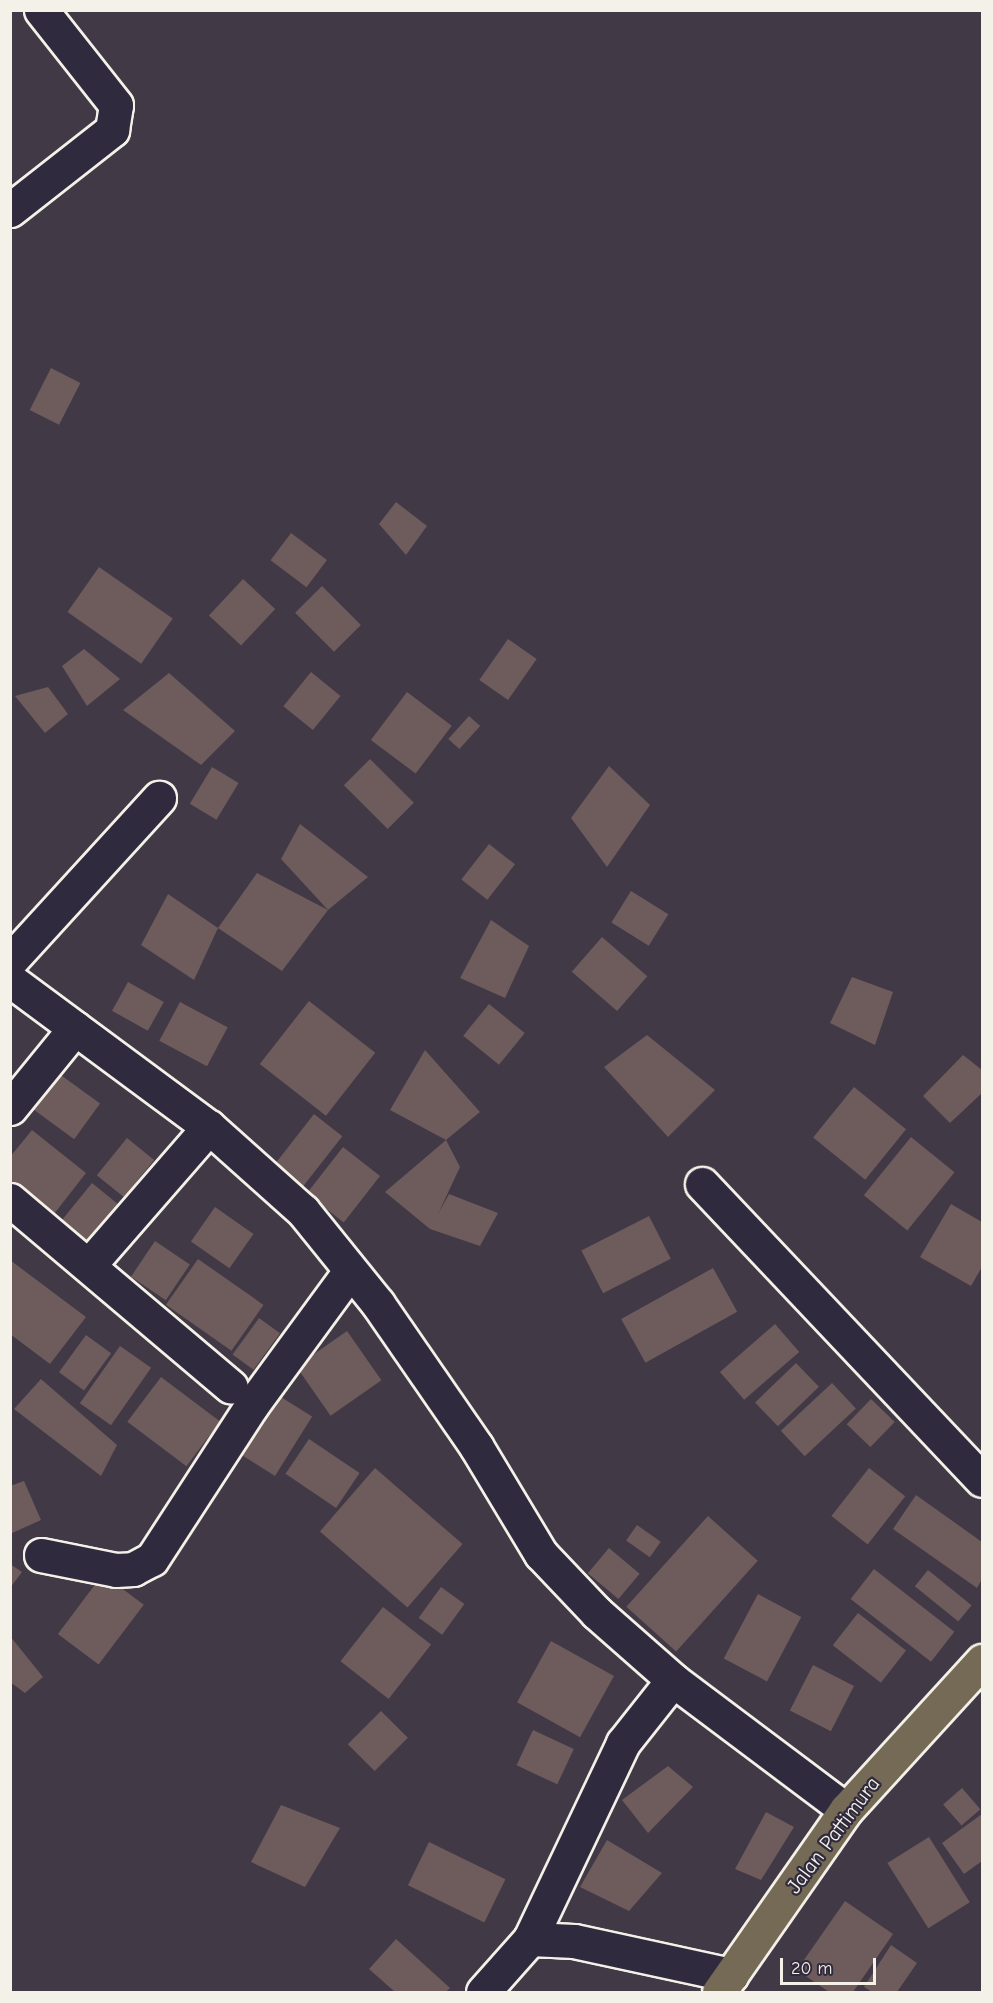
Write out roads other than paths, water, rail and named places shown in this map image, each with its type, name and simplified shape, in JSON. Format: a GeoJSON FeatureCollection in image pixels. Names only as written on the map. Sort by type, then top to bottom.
{"type":"FeatureCollection","features":[{"type":"Feature","properties":{"kind":"highway","name":"Jalan Pattimura"},"geometry":{"type":"LineString","coordinates":[[725,1984],[846,1810],[982,1661]]}},
{"type":"Feature","properties":{"kind":"street"},"geometry":{"type":"LineString","coordinates":[[10,210],[112,130],[116,105],[41,10]]}},
{"type":"Feature","properties":{"kind":"street"},"geometry":{"type":"LineString","coordinates":[[10,961],[159,798]]}},
{"type":"Feature","properties":{"kind":"street"},"geometry":{"type":"LineString","coordinates":[[10,980],[209,1127],[303,1211],[378,1304],[476,1446],[541,1554],[597,1613],[673,1680],[846,1810]]}},
{"type":"Feature","properties":{"kind":"street"},"geometry":{"type":"LineString","coordinates":[[10,1108],[75,1028]]}},
{"type":"Feature","properties":{"kind":"street"},"geometry":{"type":"LineString","coordinates":[[89,1265],[209,1127]]}},
{"type":"Feature","properties":{"kind":"street"},"geometry":{"type":"LineString","coordinates":[[702,1184],[982,1480]]}},
{"type":"Feature","properties":{"kind":"street"},"geometry":{"type":"LineString","coordinates":[[10,1200],[231,1387]]}},
{"type":"Feature","properties":{"kind":"street"},"geometry":{"type":"LineString","coordinates":[[41,1556],[116,1570],[132,1569],[152,1559],[252,1405],[350,1271]]}},
{"type":"Feature","properties":{"kind":"street"},"geometry":{"type":"LineString","coordinates":[[483,1992],[530,1939],[623,1743],[673,1680]]}},
{"type":"Feature","properties":{"kind":"street"},"geometry":{"type":"LineString","coordinates":[[530,1939],[574,1941],[725,1984]]}}]}
